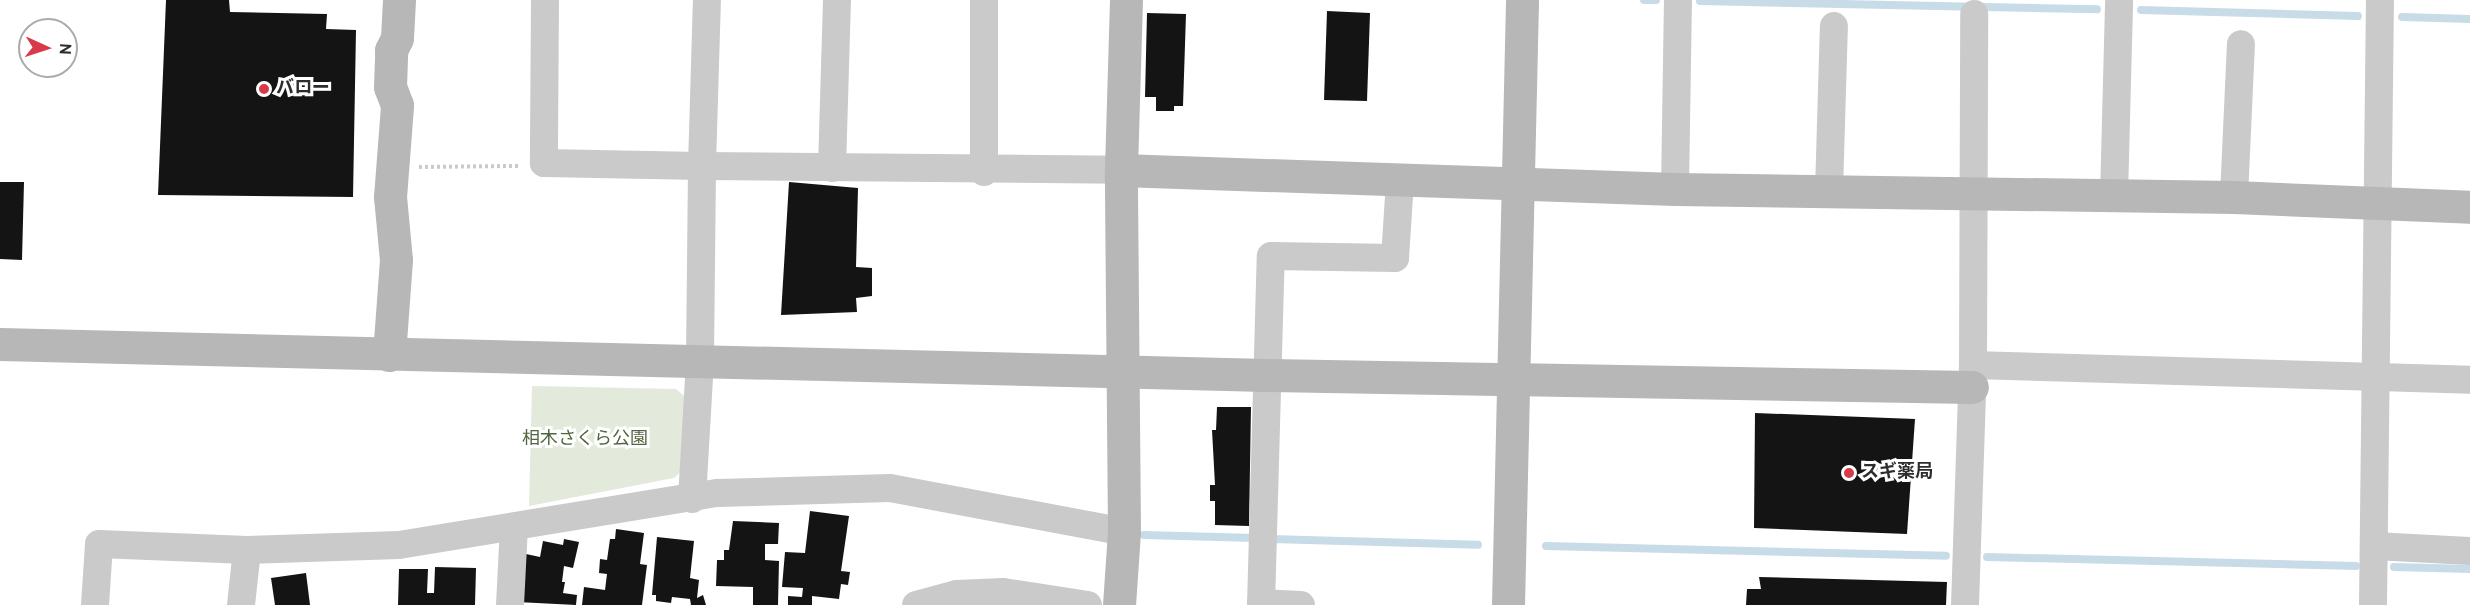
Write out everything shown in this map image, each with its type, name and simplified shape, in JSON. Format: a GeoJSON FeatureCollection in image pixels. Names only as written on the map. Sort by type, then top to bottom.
{"type":"FeatureCollection","features":[{"type":"Feature","properties":{"kind":"street"},"geometry":{"type":"LineString","coordinates":[[389,355],[396,260],[392,167],[397,105],[390,87],[391,50],[398,38],[399,0]]}},
{"type":"Feature","properties":{"kind":"street"},"geometry":{"type":"LineString","coordinates":[[545,0],[544,164],[984,172],[1121,170],[1675,189],[2234,197],[2376,206],[2470,207]]}},
{"type":"Feature","properties":{"kind":"street"},"geometry":{"type":"LineString","coordinates":[[692,499],[700,359],[707,0]]}},
{"type":"Feature","properties":{"kind":"street"},"geometry":{"type":"LineString","coordinates":[[832,168],[837,0]]}},
{"type":"Feature","properties":{"kind":"street"},"geometry":{"type":"LineString","coordinates":[[984,0],[984,172]]}},
{"type":"Feature","properties":{"kind":"street"},"geometry":{"type":"LineString","coordinates":[[1119,605],[1124,532],[1121,170],[1126,0]]}},
{"type":"Feature","properties":{"kind":"street"},"geometry":{"type":"LineString","coordinates":[[1508,605],[1511,380],[1522,0]]}},
{"type":"Feature","properties":{"kind":"street"},"geometry":{"type":"LineString","coordinates":[[1675,189],[1678,0]]}},
{"type":"Feature","properties":{"kind":"street"},"geometry":{"type":"LineString","coordinates":[[2114,196],[2120,0]]}},
{"type":"Feature","properties":{"kind":"street"},"geometry":{"type":"LineString","coordinates":[[2373,605],[2380,0]]}},
{"type":"Feature","properties":{"kind":"street"},"geometry":{"type":"LineString","coordinates":[[1965,605],[1973,376],[1974,14]]}},
{"type":"Feature","properties":{"kind":"street"},"geometry":{"type":"LineString","coordinates":[[1829,191],[1834,26]]}},
{"type":"Feature","properties":{"kind":"street"},"geometry":{"type":"LineString","coordinates":[[2234,197],[2241,44]]}},
{"type":"Feature","properties":{"kind":"street"},"geometry":{"type":"LineString","coordinates":[[1301,605],[1261,604],[1271,256],[1395,258],[1400,180]]}},
{"type":"Feature","properties":{"kind":"street"},"geometry":{"type":"LineString","coordinates":[[0,344],[1511,380],[1973,376],[2470,380]]}},
{"type":"Feature","properties":{"kind":"street"},"geometry":{"type":"LineString","coordinates":[[95,605],[99,544],[247,550],[399,544],[692,499],[718,493],[890,488],[1124,532]]}},
{"type":"Feature","properties":{"kind":"street"},"geometry":{"type":"LineString","coordinates":[[510,605],[514,527]]}},
{"type":"Feature","properties":{"kind":"street"},"geometry":{"type":"LineString","coordinates":[[2374,546],[2470,551]]}},
{"type":"Feature","properties":{"kind":"street"},"geometry":{"type":"LineString","coordinates":[[241,605],[247,550]]}},
{"type":"Feature","properties":{"kind":"street"},"geometry":{"type":"LineString","coordinates":[[916,605],[957,594],[1003,592],[1088,605]]}},
{"type":"Feature","properties":{"kind":"path"},"geometry":{"type":"LineString","coordinates":[[392,167],[544,164]]}},
{"type":"Feature","properties":{"kind":"green space","name":"相木さくら公園"},"geometry":{"type":"Polygon","coordinates":[[[532,386],[676,389],[688,399],[685,468],[674,478],[529,506],[532,386]]]}},
{"type":"Feature","properties":{"kind":"building"},"geometry":{"type":"Polygon","coordinates":[[[166,0],[229,0],[230,12],[327,14],[326,29],[356,30],[353,197],[158,195],[166,0]]]}},
{"type":"Feature","properties":{"kind":"building"},"geometry":{"type":"Polygon","coordinates":[[[1327,11],[1370,13],[1367,101],[1324,100],[1327,11]]]}},
{"type":"Feature","properties":{"kind":"building"},"geometry":{"type":"Polygon","coordinates":[[[1147,13],[1186,14],[1183,106],[1174,106],[1174,111],[1156,111],[1156,97],[1145,97],[1147,13]]]}},
{"type":"Feature","properties":{"kind":"building"},"geometry":{"type":"Polygon","coordinates":[[[0,182],[24,182],[22,260],[0,259],[0,182]]]}},
{"type":"Feature","properties":{"kind":"building"},"geometry":{"type":"Polygon","coordinates":[[[789,182],[858,188],[856,267],[872,268],[872,296],[856,298],[857,312],[781,315],[789,182]]]}},
{"type":"Feature","properties":{"kind":"building"},"geometry":{"type":"Polygon","coordinates":[[[1217,407],[1251,407],[1249,526],[1215,525],[1215,501],[1210,501],[1210,485],[1215,485],[1212,430],[1216,430],[1217,407]]]}},
{"type":"Feature","properties":{"kind":"building"},"geometry":{"type":"Polygon","coordinates":[[[1755,413],[1915,419],[1907,534],[1754,528],[1755,413]]]}},
{"type":"Feature","properties":{"kind":"building"},"geometry":{"type":"Polygon","coordinates":[[[810,511],[849,516],[841,571],[850,572],[848,585],[841,584],[839,599],[812,596],[812,605],[788,605],[788,596],[802,597],[803,588],[782,587],[785,552],[805,553],[810,511]]]}},
{"type":"Feature","properties":{"kind":"building"},"geometry":{"type":"Polygon","coordinates":[[[733,521],[779,523],[778,544],[765,544],[765,560],[779,561],[778,605],[753,605],[753,587],[716,586],[717,560],[724,560],[724,550],[729,550],[733,521]]]}},
{"type":"Feature","properties":{"kind":"building"},"geometry":{"type":"Polygon","coordinates":[[[616,529],[644,533],[640,564],[647,565],[642,605],[582,605],[584,587],[605,590],[607,574],[599,573],[600,559],[607,560],[610,539],[615,539],[616,529]]]}},
{"type":"Feature","properties":{"kind":"building"},"geometry":{"type":"Polygon","coordinates":[[[657,537],[694,541],[690,578],[699,580],[697,598],[703,595],[706,605],[691,605],[690,599],[672,597],[671,603],[656,601],[656,595],[652,595],[657,537]]]}},
{"type":"Feature","properties":{"kind":"building"},"geometry":{"type":"Polygon","coordinates":[[[564,539],[579,542],[573,568],[564,566],[562,582],[565,582],[563,593],[577,595],[576,605],[517,602],[526,554],[540,557],[543,541],[563,545],[564,539]]]}},
{"type":"Feature","properties":{"kind":"building"},"geometry":{"type":"Polygon","coordinates":[[[435,567],[476,568],[475,605],[398,605],[399,569],[428,569],[427,593],[434,593],[435,567]]]}},
{"type":"Feature","properties":{"kind":"building"},"geometry":{"type":"Polygon","coordinates":[[[306,573],[310,605],[275,605],[271,578],[306,573]]]}},
{"type":"Feature","properties":{"kind":"building"},"geometry":{"type":"Polygon","coordinates":[[[1759,577],[1947,582],[1946,605],[1746,605],[1747,589],[1761,589],[1759,577]]]}},
{"type":"Feature","properties":{"kind":"waterway"},"geometry":{"type":"LineString","coordinates":[[1644,0],[1656,0]]}},
{"type":"Feature","properties":{"kind":"waterway"},"geometry":{"type":"LineString","coordinates":[[1700,1],[2097,9]]}},
{"type":"Feature","properties":{"kind":"waterway"},"geometry":{"type":"LineString","coordinates":[[2141,10],[2358,16]]}},
{"type":"Feature","properties":{"kind":"waterway"},"geometry":{"type":"LineString","coordinates":[[2402,17],[2470,19]]}},
{"type":"Feature","properties":{"kind":"waterway"},"geometry":{"type":"LineString","coordinates":[[1144,535],[1256,538]]}},
{"type":"Feature","properties":{"kind":"waterway"},"geometry":{"type":"LineString","coordinates":[[1268,539],[1478,545]]}},
{"type":"Feature","properties":{"kind":"waterway"},"geometry":{"type":"LineString","coordinates":[[1546,546],[1946,556]]}},
{"type":"Feature","properties":{"kind":"waterway"},"geometry":{"type":"LineString","coordinates":[[1987,557],[2356,566]]}},
{"type":"Feature","properties":{"kind":"waterway"},"geometry":{"type":"LineString","coordinates":[[2394,567],[2470,569]]}},
{"type":"Feature","properties":{"kind":"place","name":"バロー"},"geometry":{"type":"Point","coordinates":[264,89]}},
{"type":"Feature","properties":{"kind":"place","name":"スギ薬局"},"geometry":{"type":"Point","coordinates":[1849,473]}}]}
